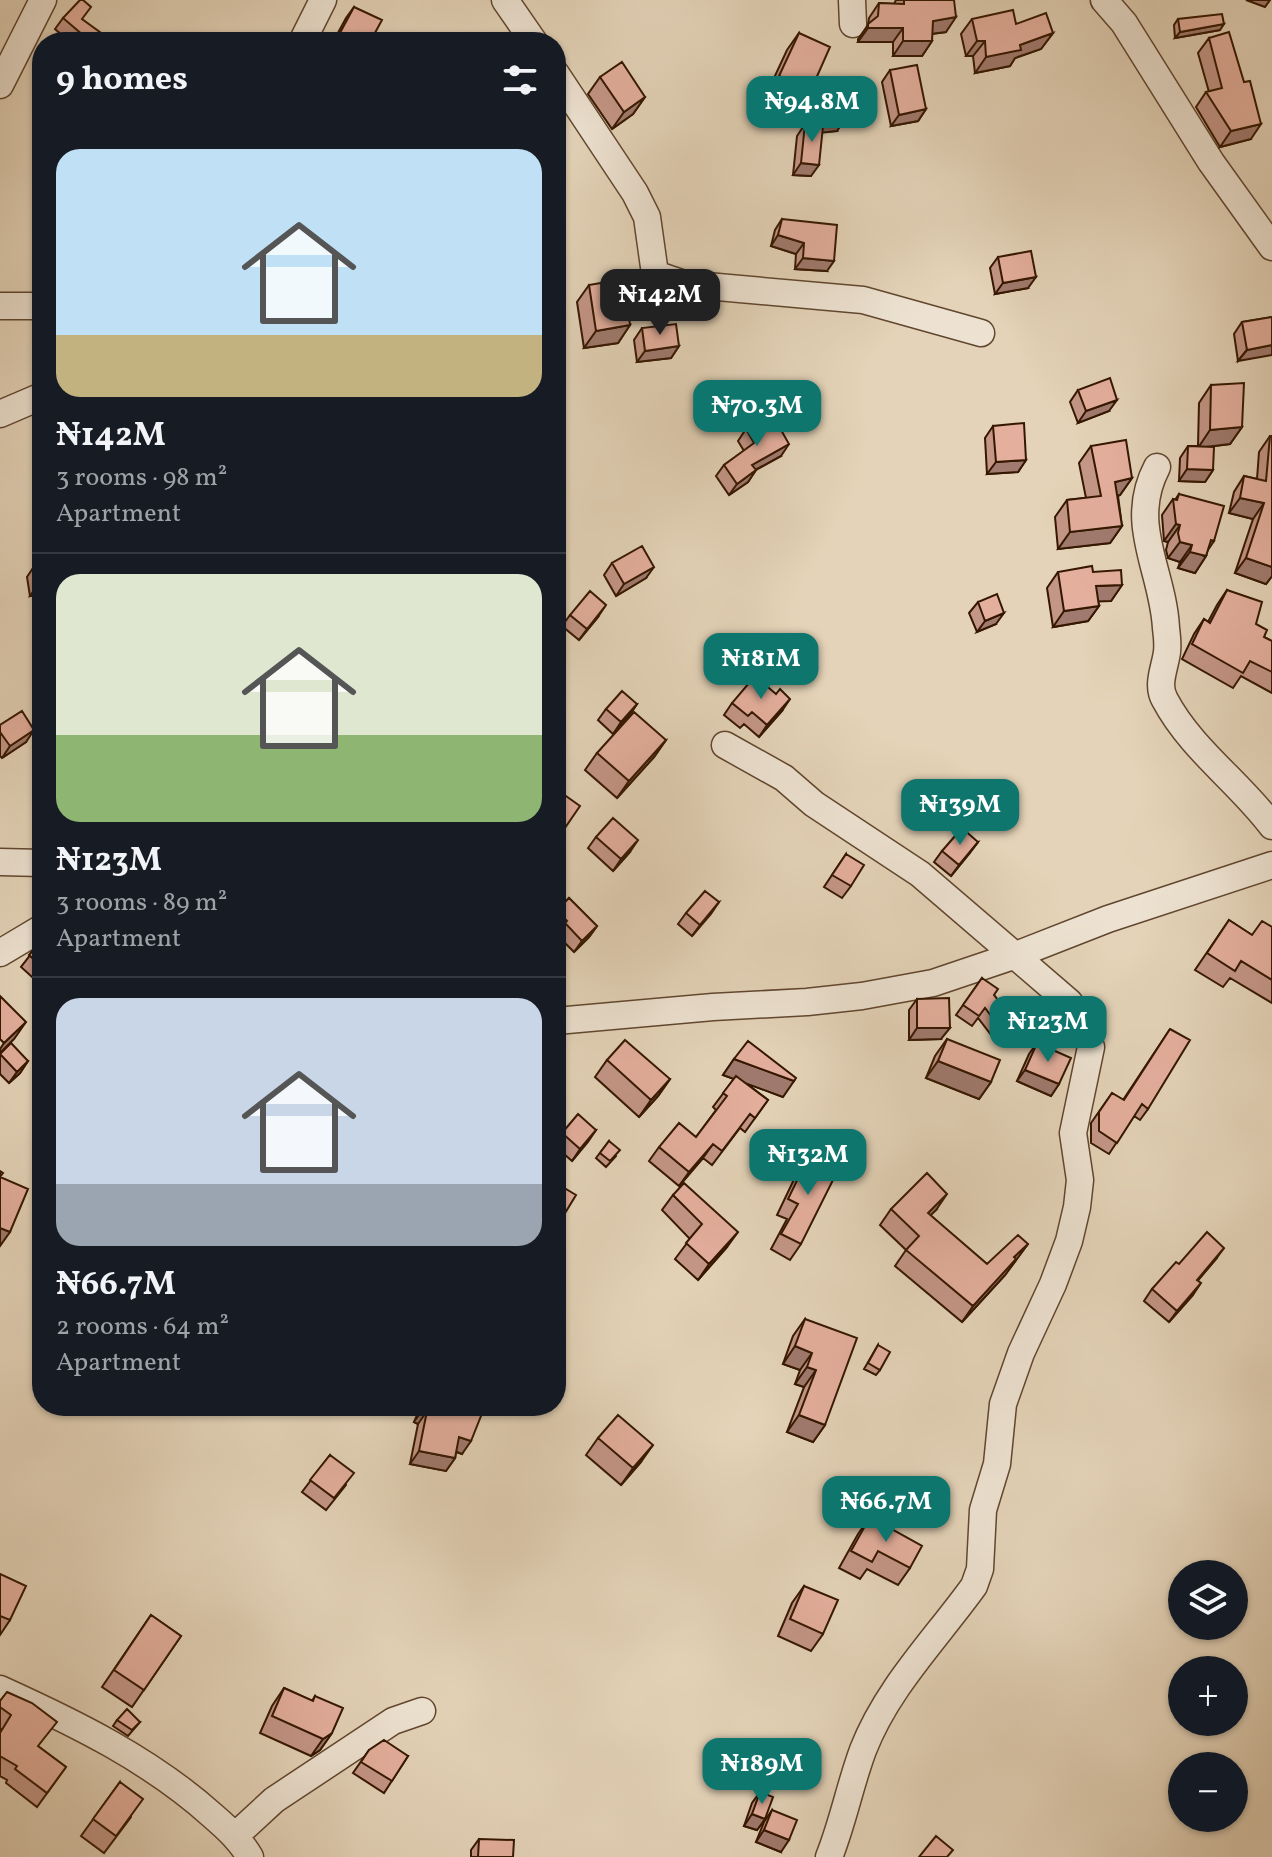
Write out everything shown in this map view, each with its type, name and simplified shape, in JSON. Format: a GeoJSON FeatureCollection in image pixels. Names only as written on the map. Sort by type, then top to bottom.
{"type":"FeatureCollection","features":[{"type":"Feature","properties":{"kind":"street"},"geometry":{"type":"LineString","coordinates":[[0,85],[43,0]]}},
{"type":"Feature","properties":{"kind":"street"},"geometry":{"type":"LineString","coordinates":[[307,32],[323,0]]}},
{"type":"Feature","properties":{"kind":"street"},"geometry":{"type":"LineString","coordinates":[[505,0],[527,32]]}},
{"type":"Feature","properties":{"kind":"street"},"geometry":{"type":"LineString","coordinates":[[1105,0],[1124,23],[1211,162],[1272,247]]}},
{"type":"Feature","properties":{"kind":"street"},"geometry":{"type":"LineString","coordinates":[[566,89],[635,193],[647,217],[655,274],[684,284],[863,300],[981,333]]}},
{"type":"Feature","properties":{"kind":"street"},"geometry":{"type":"LineString","coordinates":[[0,306],[32,306]]}},
{"type":"Feature","properties":{"kind":"street"},"geometry":{"type":"LineString","coordinates":[[0,414],[32,400]]}},
{"type":"Feature","properties":{"kind":"street"},"geometry":{"type":"LineString","coordinates":[[1157,467],[1147,486],[1145,538],[1165,613],[1167,649],[1162,695],[1171,712],[1215,766],[1256,805],[1272,826]]}},
{"type":"Feature","properties":{"kind":"street"},"geometry":{"type":"LineString","coordinates":[[725,745],[784,778],[814,804],[920,874],[1069,1002],[1084,1026],[1091,1047],[1073,1133],[1080,1180],[1077,1207],[1053,1284],[1021,1353],[1003,1404],[997,1464],[983,1510],[980,1569],[974,1586],[897,1686],[884,1708],[863,1750],[829,1857]]}},
{"type":"Feature","properties":{"kind":"street"},"geometry":{"type":"LineString","coordinates":[[0,862],[32,863]]}},
{"type":"Feature","properties":{"kind":"street"},"geometry":{"type":"LineString","coordinates":[[566,1020],[862,996],[933,983],[1108,919],[1272,865]]}},
{"type":"Feature","properties":{"kind":"street"},"geometry":{"type":"LineString","coordinates":[[0,953],[32,934]]}},
{"type":"Feature","properties":{"kind":"street"},"geometry":{"type":"LineString","coordinates":[[0,1689],[148,1765],[191,1796],[243,1846],[274,1800],[393,1721],[422,1711]]}},
{"type":"Feature","properties":{"kind":"building"},"geometry":{"type":"Polygon","coordinates":[[[83,0],[91,7],[82,19],[100,32],[79,32],[63,18],[83,0]]]}},
{"type":"Feature","properties":{"kind":"building"},"geometry":{"type":"Polygon","coordinates":[[[904,0],[954,0],[956,17],[933,21],[932,41],[903,41],[903,28],[868,28],[868,24],[878,16],[879,3],[904,4],[904,0]]]}},
{"type":"Feature","properties":{"kind":"building"},"geometry":{"type":"Polygon","coordinates":[[[354,7],[382,20],[375,32],[340,32],[354,7]]]}},
{"type":"Feature","properties":{"kind":"building"},"geometry":{"type":"Polygon","coordinates":[[[1013,10],[1016,24],[1046,13],[1053,33],[1020,45],[1021,50],[986,57],[985,41],[977,41],[972,19],[1013,10]]]}},
{"type":"Feature","properties":{"kind":"building"},"geometry":{"type":"Polygon","coordinates":[[[1222,14],[1224,24],[1180,32],[1178,19],[1222,14]]]}},
{"type":"Feature","properties":{"kind":"building"},"geometry":{"type":"Polygon","coordinates":[[[1229,32],[1244,82],[1250,81],[1261,124],[1231,131],[1206,92],[1222,88],[1209,38],[1229,32]]]}},
{"type":"Feature","properties":{"kind":"building"},"geometry":{"type":"Polygon","coordinates":[[[799,33],[830,47],[811,90],[779,76],[799,33]]]}},
{"type":"Feature","properties":{"kind":"building"},"geometry":{"type":"Polygon","coordinates":[[[622,62],[645,97],[624,112],[600,77],[622,62]]]}},
{"type":"Feature","properties":{"kind":"building"},"geometry":{"type":"Polygon","coordinates":[[[917,65],[926,109],[899,115],[890,70],[917,65]]]}},
{"type":"Feature","properties":{"kind":"building"},"geometry":{"type":"Polygon","coordinates":[[[843,102],[845,119],[817,122],[816,105],[843,102]]]}},
{"type":"Feature","properties":{"kind":"building"},"geometry":{"type":"Polygon","coordinates":[[[805,124],[823,126],[819,165],[801,163],[805,124]]]}},
{"type":"Feature","properties":{"kind":"building"},"geometry":{"type":"Polygon","coordinates":[[[782,219],[837,225],[834,261],[803,258],[804,243],[778,235],[782,219]]]}},
{"type":"Feature","properties":{"kind":"building"},"geometry":{"type":"Polygon","coordinates":[[[1031,251],[1036,277],[1003,283],[998,257],[1031,251]]]}},
{"type":"Feature","properties":{"kind":"building"},"geometry":{"type":"Polygon","coordinates":[[[624,279],[630,325],[596,331],[589,285],[624,279]]]}},
{"type":"Feature","properties":{"kind":"building"},"geometry":{"type":"Polygon","coordinates":[[[1272,317],[1272,345],[1247,350],[1242,322],[1272,317]]]}},
{"type":"Feature","properties":{"kind":"building"},"geometry":{"type":"Polygon","coordinates":[[[676,324],[679,346],[645,351],[642,328],[676,324]]]}},
{"type":"Feature","properties":{"kind":"building"},"geometry":{"type":"Polygon","coordinates":[[[1110,378],[1117,400],[1086,411],[1078,390],[1110,378]]]}},
{"type":"Feature","properties":{"kind":"building"},"geometry":{"type":"Polygon","coordinates":[[[1244,383],[1242,427],[1210,430],[1211,385],[1244,383]]]}},
{"type":"Feature","properties":{"kind":"building"},"geometry":{"type":"Polygon","coordinates":[[[772,414],[789,444],[752,465],[756,470],[737,484],[724,465],[754,443],[746,429],[772,414]]]}},
{"type":"Feature","properties":{"kind":"building"},"geometry":{"type":"Polygon","coordinates":[[[1024,423],[1026,460],[996,462],[993,426],[1024,423]]]}},
{"type":"Feature","properties":{"kind":"building"},"geometry":{"type":"Polygon","coordinates":[[[1270,436],[1272,567],[1246,558],[1264,503],[1240,498],[1244,476],[1266,481],[1270,436]]]}},
{"type":"Feature","properties":{"kind":"building"},"geometry":{"type":"Polygon","coordinates":[[[1126,440],[1132,478],[1115,482],[1122,526],[1070,532],[1067,500],[1101,496],[1091,446],[1126,440]]]}},
{"type":"Feature","properties":{"kind":"building"},"geometry":{"type":"Polygon","coordinates":[[[1188,446],[1214,447],[1213,470],[1187,469],[1188,446]]]}},
{"type":"Feature","properties":{"kind":"building"},"geometry":{"type":"Polygon","coordinates":[[[1179,494],[1224,506],[1214,541],[1211,540],[1206,556],[1190,552],[1192,545],[1180,542],[1180,525],[1176,524],[1173,499],[1177,500],[1179,494]]]}},
{"type":"Feature","properties":{"kind":"building"},"geometry":{"type":"Polygon","coordinates":[[[642,546],[654,567],[624,584],[612,563],[642,546]]]}},
{"type":"Feature","properties":{"kind":"building"},"geometry":{"type":"Polygon","coordinates":[[[1092,566],[1093,572],[1121,570],[1122,585],[1096,586],[1099,606],[1064,611],[1058,572],[1092,566]]]}},
{"type":"Feature","properties":{"kind":"building"},"geometry":{"type":"Polygon","coordinates":[[[1227,590],[1262,602],[1256,624],[1267,630],[1264,637],[1272,641],[1272,672],[1250,661],[1243,673],[1192,644],[1204,619],[1210,623],[1227,590]]]}},
{"type":"Feature","properties":{"kind":"building"},"geometry":{"type":"Polygon","coordinates":[[[590,591],[606,605],[587,629],[570,615],[590,591]]]}},
{"type":"Feature","properties":{"kind":"building"},"geometry":{"type":"Polygon","coordinates":[[[997,594],[1004,613],[985,621],[978,602],[997,594]]]}},
{"type":"Feature","properties":{"kind":"building"},"geometry":{"type":"Polygon","coordinates":[[[755,676],[776,694],[780,689],[790,699],[767,725],[752,712],[748,716],[732,703],[755,676]]]}},
{"type":"Feature","properties":{"kind":"building"},"geometry":{"type":"Polygon","coordinates":[[[622,691],[637,704],[621,722],[606,709],[622,691]]]}},
{"type":"Feature","properties":{"kind":"building"},"geometry":{"type":"Polygon","coordinates":[[[22,711],[32,731],[10,746],[0,732],[0,725],[22,711]]]}},
{"type":"Feature","properties":{"kind":"building"},"geometry":{"type":"Polygon","coordinates":[[[634,712],[666,740],[629,781],[597,753],[634,712]]]}},
{"type":"Feature","properties":{"kind":"building"},"geometry":{"type":"Polygon","coordinates":[[[566,796],[580,806],[566,826],[566,796]]]}},
{"type":"Feature","properties":{"kind":"building"},"geometry":{"type":"Polygon","coordinates":[[[613,818],[638,840],[621,859],[596,837],[613,818]]]}},
{"type":"Feature","properties":{"kind":"building"},"geometry":{"type":"Polygon","coordinates":[[[962,828],[978,842],[959,865],[942,851],[962,828]]]}},
{"type":"Feature","properties":{"kind":"building"},"geometry":{"type":"Polygon","coordinates":[[[846,854],[864,865],[851,886],[832,875],[846,854]]]}},
{"type":"Feature","properties":{"kind":"building"},"geometry":{"type":"Polygon","coordinates":[[[705,891],[719,902],[700,925],[686,913],[705,891]]]}},
{"type":"Feature","properties":{"kind":"building"},"geometry":{"type":"Polygon","coordinates":[[[569,898],[597,926],[582,941],[566,924],[566,901],[569,898]]]}},
{"type":"Feature","properties":{"kind":"building"},"geometry":{"type":"Polygon","coordinates":[[[1229,920],[1252,935],[1262,921],[1272,927],[1272,980],[1241,961],[1235,971],[1207,953],[1229,920]]]}},
{"type":"Feature","properties":{"kind":"building"},"geometry":{"type":"Polygon","coordinates":[[[982,978],[998,989],[994,995],[1014,1021],[1002,1030],[985,1008],[979,1016],[963,1005],[982,978]]]}},
{"type":"Feature","properties":{"kind":"building"},"geometry":{"type":"Polygon","coordinates":[[[0,996],[26,1022],[4,1043],[0,1039],[0,996]]]}},
{"type":"Feature","properties":{"kind":"building"},"geometry":{"type":"Polygon","coordinates":[[[949,998],[950,1028],[917,1028],[917,999],[949,998]]]}},
{"type":"Feature","properties":{"kind":"building"},"geometry":{"type":"Polygon","coordinates":[[[1170,1029],[1190,1040],[1148,1109],[1142,1104],[1117,1143],[1099,1131],[1099,1112],[1112,1093],[1124,1100],[1170,1029]]]}},
{"type":"Feature","properties":{"kind":"building"},"geometry":{"type":"Polygon","coordinates":[[[947,1039],[1000,1060],[991,1082],[938,1061],[947,1039]]]}},
{"type":"Feature","properties":{"kind":"building"},"geometry":{"type":"Polygon","coordinates":[[[625,1040],[670,1079],[651,1100],[607,1060],[625,1040]]]}},
{"type":"Feature","properties":{"kind":"building"},"geometry":{"type":"Polygon","coordinates":[[[748,1041],[796,1078],[794,1081],[734,1059],[748,1041]]]}},
{"type":"Feature","properties":{"kind":"building"},"geometry":{"type":"Polygon","coordinates":[[[11,1043],[28,1061],[17,1072],[0,1054],[11,1043]]]}},
{"type":"Feature","properties":{"kind":"building"},"geometry":{"type":"Polygon","coordinates":[[[1037,1043],[1071,1058],[1059,1084],[1025,1070],[1037,1043]]]}},
{"type":"Feature","properties":{"kind":"building"},"geometry":{"type":"Polygon","coordinates":[[[736,1076],[768,1100],[755,1118],[750,1114],[722,1151],[713,1144],[689,1172],[659,1147],[679,1123],[696,1137],[727,1096],[723,1093],[736,1076]]]}},
{"type":"Feature","properties":{"kind":"building"},"geometry":{"type":"Polygon","coordinates":[[[578,1114],[596,1130],[580,1149],[566,1137],[566,1128],[578,1114]]]}},
{"type":"Feature","properties":{"kind":"building"},"geometry":{"type":"Polygon","coordinates":[[[609,1141],[620,1150],[610,1161],[600,1153],[609,1141]]]}},
{"type":"Feature","properties":{"kind":"building"},"geometry":{"type":"Polygon","coordinates":[[[809,1156],[838,1170],[801,1244],[781,1234],[798,1204],[788,1199],[809,1156]]]}},
{"type":"Feature","properties":{"kind":"building"},"geometry":{"type":"Polygon","coordinates":[[[927,1173],[947,1194],[928,1213],[987,1264],[1018,1235],[1028,1244],[973,1306],[906,1250],[919,1236],[891,1209],[927,1173]]]}},
{"type":"Feature","properties":{"kind":"building"},"geometry":{"type":"Polygon","coordinates":[[[0,1177],[28,1189],[10,1232],[0,1228],[0,1177]]]}},
{"type":"Feature","properties":{"kind":"building"},"geometry":{"type":"Polygon","coordinates":[[[684,1183],[738,1232],[709,1264],[686,1243],[702,1224],[673,1195],[684,1183]]]}},
{"type":"Feature","properties":{"kind":"building"},"geometry":{"type":"Polygon","coordinates":[[[566,1189],[576,1195],[566,1212],[566,1189]]]}},
{"type":"Feature","properties":{"kind":"building"},"geometry":{"type":"Polygon","coordinates":[[[1207,1232],[1224,1248],[1197,1280],[1201,1283],[1177,1311],[1152,1289],[1207,1232]]]}},
{"type":"Feature","properties":{"kind":"building"},"geometry":{"type":"Polygon","coordinates":[[[805,1319],[857,1338],[825,1425],[799,1415],[816,1370],[807,1367],[812,1353],[795,1346],[805,1319]]]}},
{"type":"Feature","properties":{"kind":"building"},"geometry":{"type":"Polygon","coordinates":[[[878,1345],[890,1352],[880,1370],[868,1363],[878,1345]]]}},
{"type":"Feature","properties":{"kind":"building"},"geometry":{"type":"Polygon","coordinates":[[[618,1415],[653,1445],[633,1468],[598,1438],[618,1415]]]}},
{"type":"Feature","properties":{"kind":"building"},"geometry":{"type":"Polygon","coordinates":[[[426,1416],[481,1416],[471,1441],[459,1437],[455,1458],[419,1451],[426,1416]]]}},
{"type":"Feature","properties":{"kind":"building"},"geometry":{"type":"Polygon","coordinates":[[[330,1455],[354,1473],[334,1498],[310,1480],[330,1455]]]}},
{"type":"Feature","properties":{"kind":"building"},"geometry":{"type":"Polygon","coordinates":[[[870,1517],[922,1546],[910,1568],[878,1551],[872,1562],[851,1551],[870,1517]]]}},
{"type":"Feature","properties":{"kind":"building"},"geometry":{"type":"Polygon","coordinates":[[[0,1574],[26,1586],[10,1620],[0,1616],[0,1574]]]}},
{"type":"Feature","properties":{"kind":"building"},"geometry":{"type":"Polygon","coordinates":[[[804,1586],[838,1600],[823,1634],[790,1619],[804,1586]]]}},
{"type":"Feature","properties":{"kind":"building"},"geometry":{"type":"Polygon","coordinates":[[[151,1615],[181,1636],[144,1690],[114,1670],[151,1615]]]}},
{"type":"Feature","properties":{"kind":"building"},"geometry":{"type":"Polygon","coordinates":[[[284,1688],[313,1701],[315,1696],[343,1708],[332,1733],[323,1739],[272,1716],[284,1688]]]}},
{"type":"Feature","properties":{"kind":"building"},"geometry":{"type":"Polygon","coordinates":[[[7,1692],[32,1703],[57,1722],[38,1746],[66,1767],[47,1793],[15,1769],[17,1766],[0,1756],[0,1733],[11,1715],[0,1707],[0,1701],[7,1692]]]}},
{"type":"Feature","properties":{"kind":"building"},"geometry":{"type":"Polygon","coordinates":[[[127,1709],[140,1722],[132,1730],[117,1720],[127,1709]]]}},
{"type":"Feature","properties":{"kind":"building"},"geometry":{"type":"Polygon","coordinates":[[[384,1740],[408,1756],[392,1781],[361,1762],[369,1750],[384,1740]]]}},
{"type":"Feature","properties":{"kind":"building"},"geometry":{"type":"Polygon","coordinates":[[[120,1782],[143,1799],[116,1836],[93,1819],[120,1782]]]}},
{"type":"Feature","properties":{"kind":"building"},"geometry":{"type":"Polygon","coordinates":[[[760,1792],[773,1797],[765,1819],[752,1814],[760,1792]]]}},
{"type":"Feature","properties":{"kind":"building"},"geometry":{"type":"Polygon","coordinates":[[[772,1810],[797,1820],[789,1840],[764,1830],[772,1810]]]}},
{"type":"Feature","properties":{"kind":"building"},"geometry":{"type":"Polygon","coordinates":[[[936,1836],[953,1850],[947,1857],[919,1857],[936,1836]]]}},
{"type":"Feature","properties":{"kind":"building"},"geometry":{"type":"Polygon","coordinates":[[[479,1839],[514,1840],[513,1857],[478,1857],[479,1839]]]}}]}
